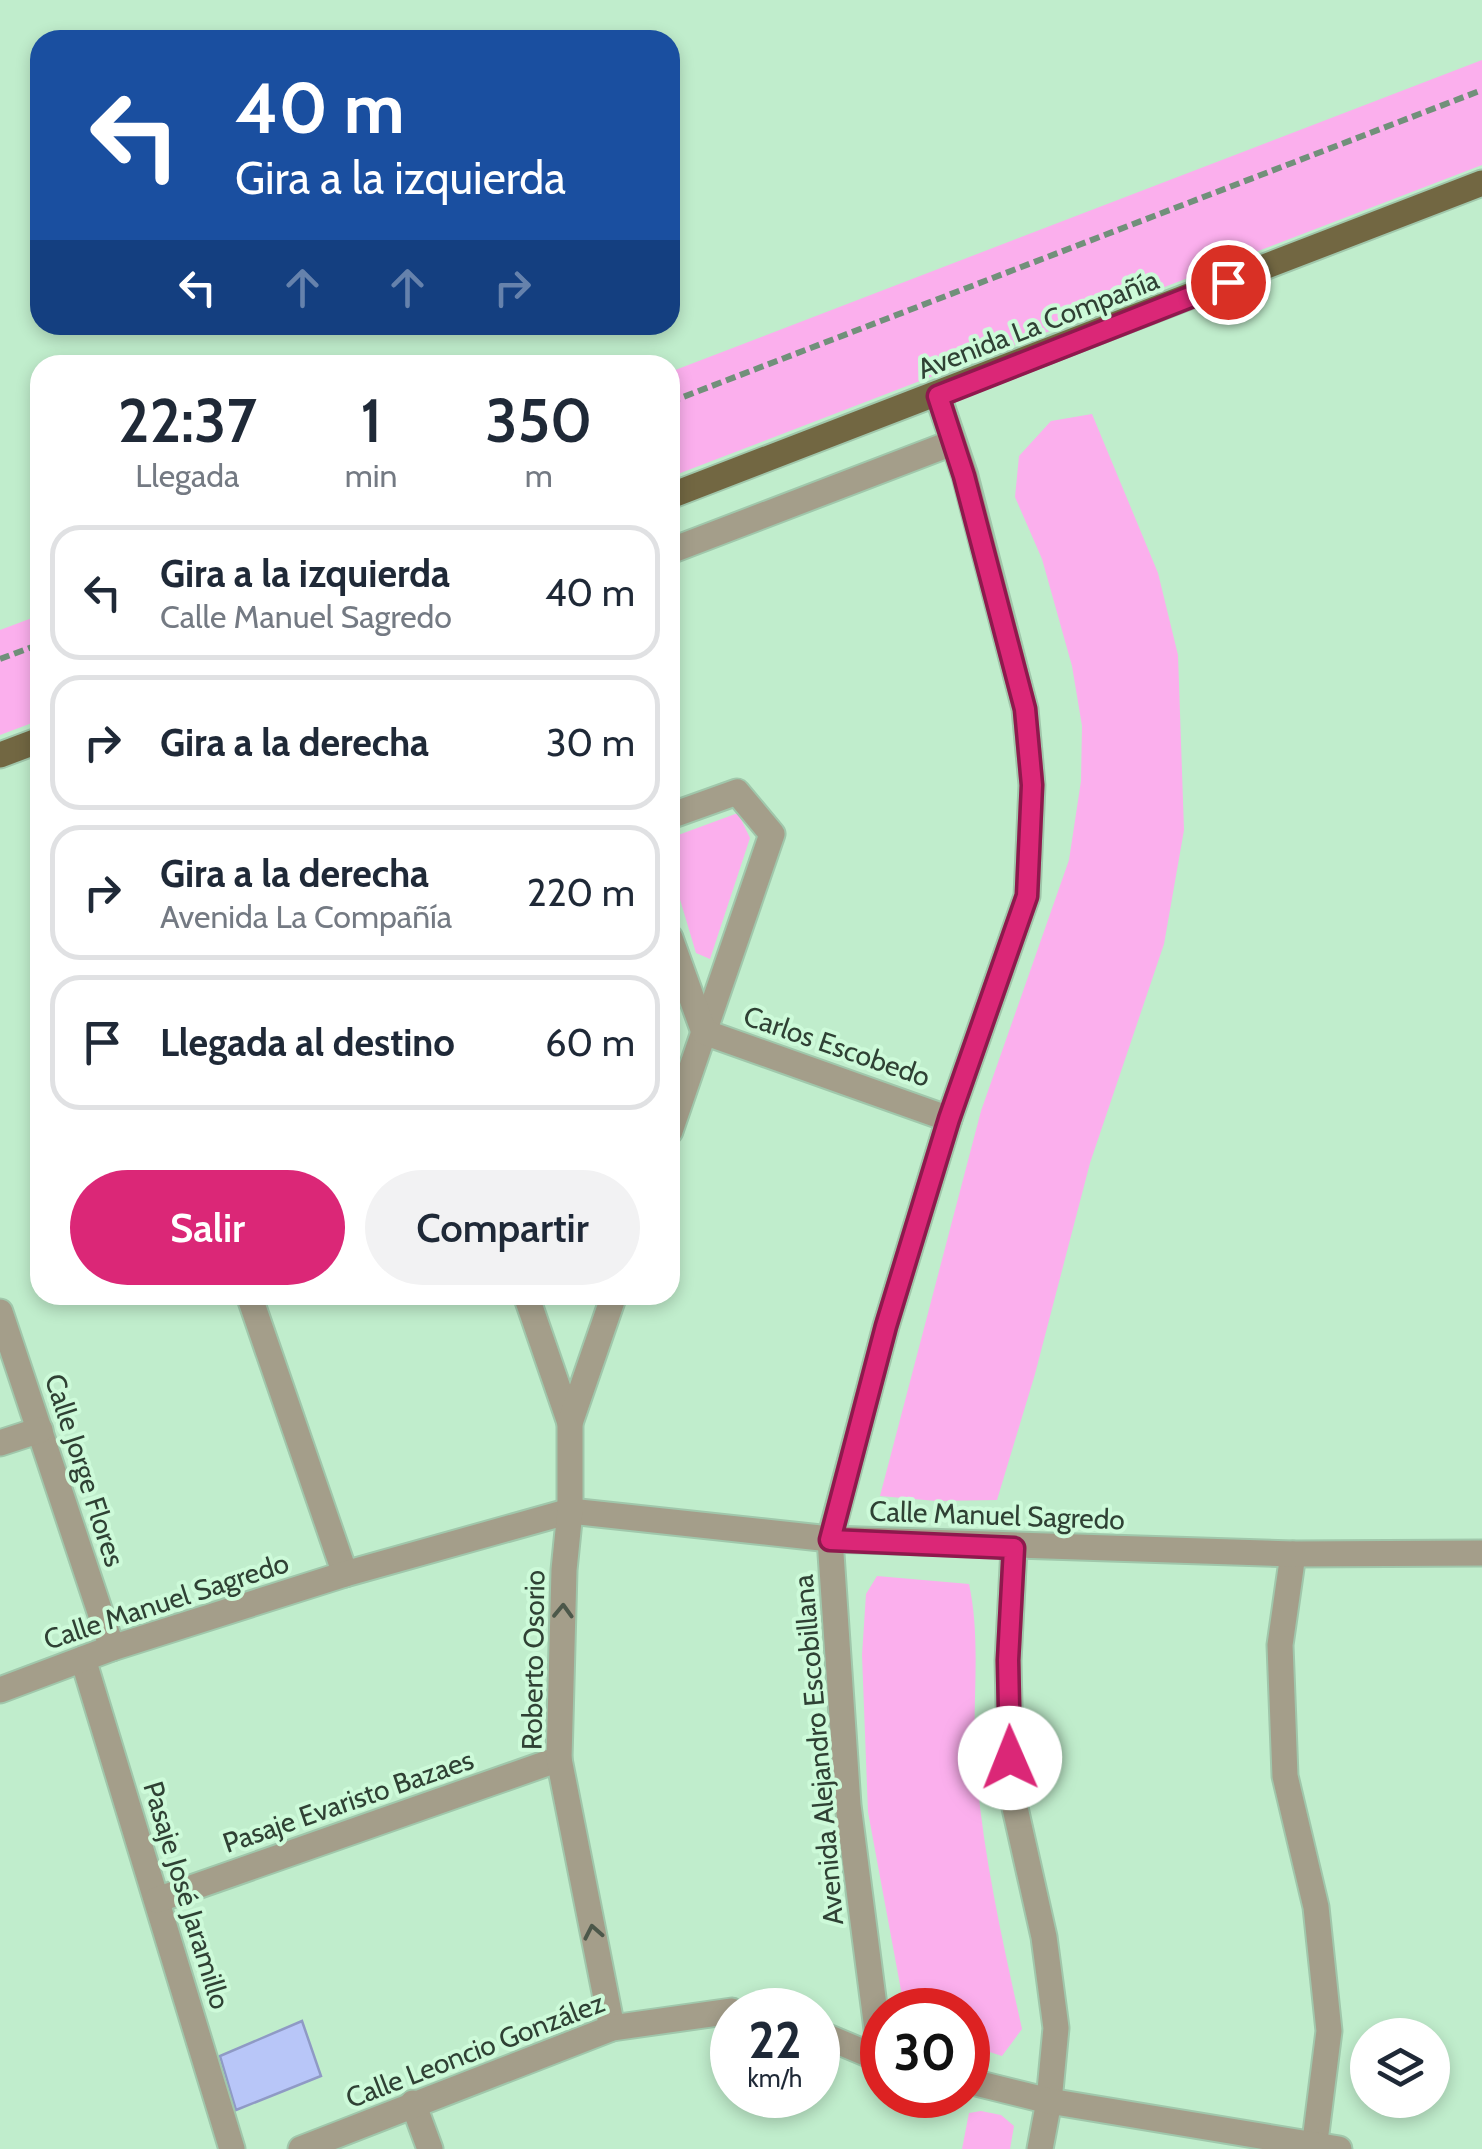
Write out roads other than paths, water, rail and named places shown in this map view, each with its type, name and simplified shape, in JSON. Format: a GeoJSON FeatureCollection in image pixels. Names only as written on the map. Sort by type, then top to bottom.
{"type":"FeatureCollection","features":[{"type":"Feature","properties":{"kind":"main road","name":"Avenida La Compañía"},"geometry":{"type":"LineString","coordinates":[[680,492],[938,396],[1482,182]]}},
{"type":"Feature","properties":{"kind":"main road"},"geometry":{"type":"LineString","coordinates":[[0,755],[30,744]]}},
{"type":"Feature","properties":{"kind":"street","name":"Avenida Alejandro Escobillana"},"geometry":{"type":"LineString","coordinates":[[872,1988],[848,1805],[830,1540],[886,1326],[949,1119],[1027,896],[1032,785],[1025,709],[938,396]]}},
{"type":"Feature","properties":{"kind":"street"},"geometry":{"type":"LineString","coordinates":[[680,547],[952,442]]}},
{"type":"Feature","properties":{"kind":"street"},"geometry":{"type":"LineString","coordinates":[[680,812],[737,792],[772,834],[680,1102]]}},
{"type":"Feature","properties":{"kind":"street"},"geometry":{"type":"LineString","coordinates":[[680,966],[704,1032]]}},
{"type":"Feature","properties":{"kind":"street","name":"Carlos Escobedo"},"geometry":{"type":"LineString","coordinates":[[704,1032],[949,1119]]}},
{"type":"Feature","properties":{"kind":"street"},"geometry":{"type":"LineString","coordinates":[[252,1305],[344,1574]]}},
{"type":"Feature","properties":{"kind":"street"},"geometry":{"type":"LineString","coordinates":[[529,1305],[570,1423]]}},
{"type":"Feature","properties":{"kind":"street","name":"Roberto Osorio"},"geometry":{"type":"LineString","coordinates":[[611,1305],[570,1423],[559,1759],[612,2028]]}},
{"type":"Feature","properties":{"kind":"street","name":"Calle Jorge Flores"},"geometry":{"type":"LineString","coordinates":[[0,1312],[112,1648]]}},
{"type":"Feature","properties":{"kind":"street"},"geometry":{"type":"LineString","coordinates":[[0,1443],[40,1430]]}},
{"type":"Feature","properties":{"kind":"street","name":"Calle Manuel Sagredo"},"geometry":{"type":"LineString","coordinates":[[0,1690],[112,1648],[344,1574],[570,1511],[830,1540],[1293,1554],[1482,1553]]}},
{"type":"Feature","properties":{"kind":"street"},"geometry":{"type":"LineString","coordinates":[[1014,1548],[1008,1660],[1011,1790],[1044,1936],[1056,2028],[1050,2101],[1040,2149]]}},
{"type":"Feature","properties":{"kind":"street"},"geometry":{"type":"LineString","coordinates":[[990,2086],[1050,2101],[1323,2147],[1329,2031],[1316,1906],[1285,1776],[1280,1645],[1293,1554]]}},
{"type":"Feature","properties":{"kind":"street","name":"Pasaje José Jaramillo"},"geometry":{"type":"LineString","coordinates":[[83,1658],[232,2149]]}},
{"type":"Feature","properties":{"kind":"street","name":"Pasaje Evaristo Bazaes"},"geometry":{"type":"LineString","coordinates":[[157,1900],[559,1759]]}},
{"type":"Feature","properties":{"kind":"street","name":"Calle Leoncio González"},"geometry":{"type":"LineString","coordinates":[[302,2149],[612,2028],[710,2014]]}},
{"type":"Feature","properties":{"kind":"street"},"geometry":{"type":"LineString","coordinates":[[413,2103],[430,2149]]}}]}
